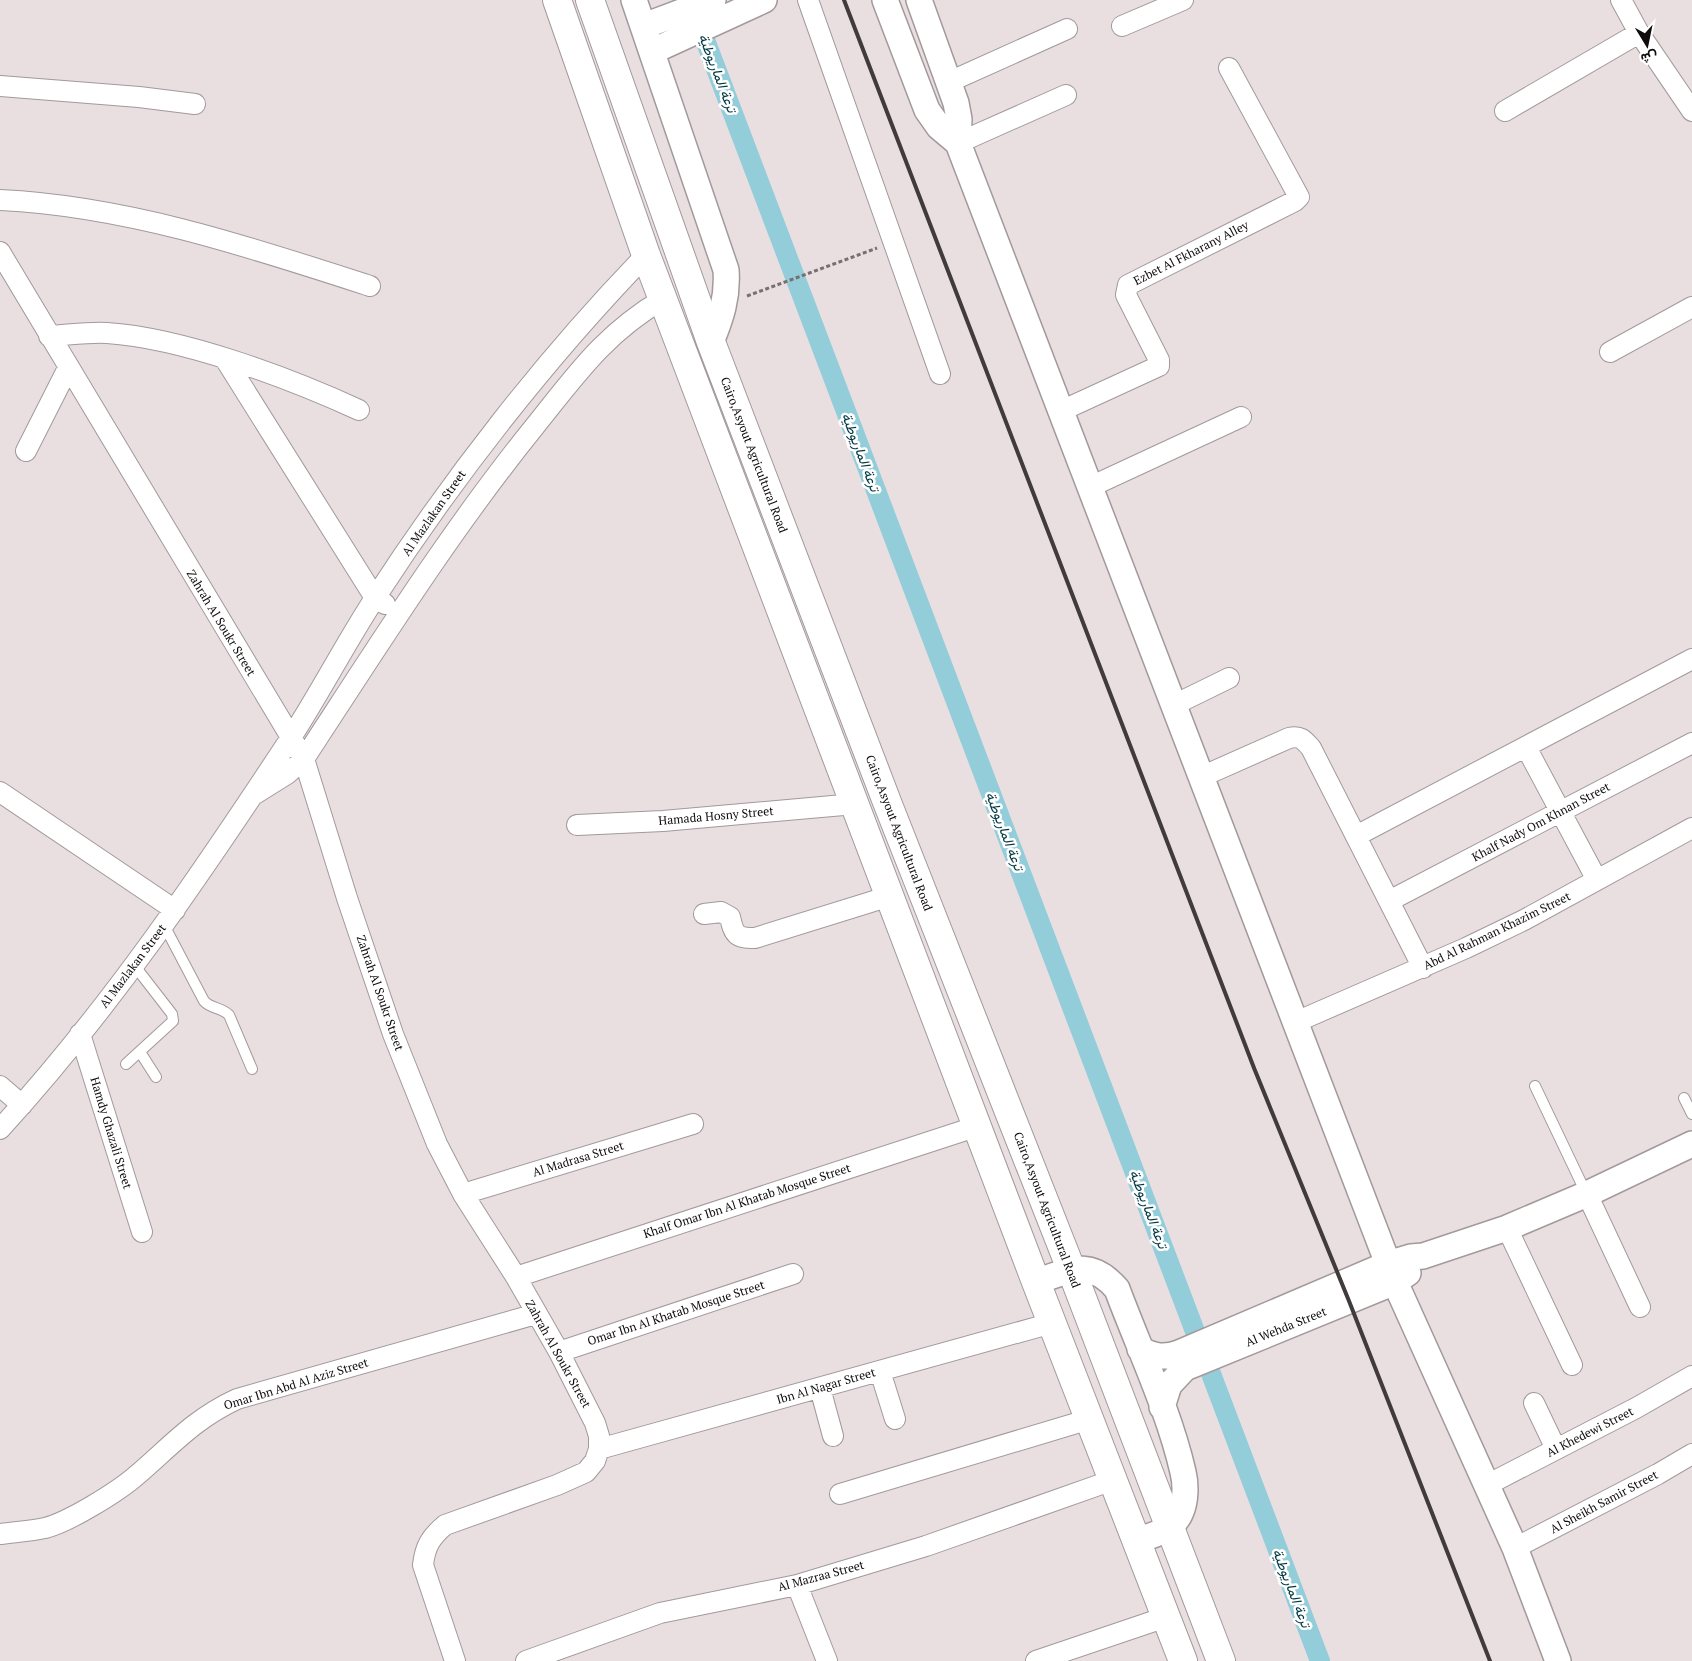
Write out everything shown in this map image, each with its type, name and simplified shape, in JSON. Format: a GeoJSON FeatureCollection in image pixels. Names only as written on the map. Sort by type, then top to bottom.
{"type":"FeatureCollection","features":[{"type":"Feature","properties":{"kind":"highway"},"geometry":{"type":"LineString","coordinates":[[557,0],[646,255],[1036,1282],[1183,1661]]}},
{"type":"Feature","properties":{"kind":"highway","name":"Cairo,Asyout Agricultural Road"},"geometry":{"type":"LineString","coordinates":[[590,0],[711,342],[887,802],[1071,1269],[1221,1661]]}},
{"type":"Feature","properties":{"kind":"highway"},"geometry":{"type":"LineString","coordinates":[[686,357],[711,342]]}},
{"type":"Feature","properties":{"kind":"street"},"geometry":{"type":"LineString","coordinates":[[634,0],[657,35],[726,270],[728,287],[725,304],[711,342]]}},
{"type":"Feature","properties":{"kind":"street"},"geometry":{"type":"LineString","coordinates":[[657,35],[713,0]]}},
{"type":"Feature","properties":{"kind":"street"},"geometry":{"type":"LineString","coordinates":[[657,35],[735,13],[764,0]]}},
{"type":"Feature","properties":{"kind":"street"},"geometry":{"type":"LineString","coordinates":[[808,0],[940,374]]}},
{"type":"Feature","properties":{"kind":"street"},"geometry":{"type":"LineString","coordinates":[[885,0],[928,110],[939,127],[958,143]]}},
{"type":"Feature","properties":{"kind":"street"},"geometry":{"type":"LineString","coordinates":[[919,0],[950,82],[959,119],[958,143],[1201,777],[1392,1273],[1515,1548],[1558,1661]]}},
{"type":"Feature","properties":{"kind":"street"},"geometry":{"type":"LineString","coordinates":[[1122,26],[1183,0]]}},
{"type":"Feature","properties":{"kind":"street"},"geometry":{"type":"LineString","coordinates":[[1621,0],[1639,33],[1692,111]]}},
{"type":"Feature","properties":{"kind":"street"},"geometry":{"type":"LineString","coordinates":[[950,82],[1067,29]]}},
{"type":"Feature","properties":{"kind":"street"},"geometry":{"type":"LineString","coordinates":[[1505,111],[1639,33]]}},
{"type":"Feature","properties":{"kind":"street","name":"Ezbet Al Fkharany Alley"},"geometry":{"type":"LineString","coordinates":[[1061,411],[1159,366],[1159,360],[1126,295],[1128,285],[1298,200],[1299,194],[1229,68]]}},
{"type":"Feature","properties":{"kind":"street"},"geometry":{"type":"LineString","coordinates":[[0,86],[140,97],[195,104]]}},
{"type":"Feature","properties":{"kind":"street"},"geometry":{"type":"LineString","coordinates":[[958,143],[1066,95]]}},
{"type":"Feature","properties":{"kind":"street"},"geometry":{"type":"LineString","coordinates":[[0,200],[97,210],[161,224],[370,286]]}},
{"type":"Feature","properties":{"kind":"street","name":"Zahrah Al Soukr Street"},"geometry":{"type":"LineString","coordinates":[[0,252],[304,759],[346,898],[393,1034],[437,1144],[463,1194],[516,1277],[559,1352],[595,1423],[599,1436],[599,1450]]}},
{"type":"Feature","properties":{"kind":"street","name":"Al Mazlakan Street"},"geometry":{"type":"LineString","coordinates":[[0,1129],[80,1034],[170,918],[254,795],[375,598],[464,470],[599,303],[646,255]]}},
{"type":"Feature","properties":{"kind":"street","name":"Al Mazlakan Street"},"geometry":{"type":"LineString","coordinates":[[254,795],[280,779],[304,759],[486,486],[591,356],[619,329],[663,299]]}},
{"type":"Feature","properties":{"kind":"street"},"geometry":{"type":"LineString","coordinates":[[599,303],[619,329]]}},
{"type":"Feature","properties":{"kind":"street"},"geometry":{"type":"LineString","coordinates":[[1610,352],[1692,307]]}},
{"type":"Feature","properties":{"kind":"street"},"geometry":{"type":"LineString","coordinates":[[49,336],[105,333],[132,336],[225,359],[321,393],[359,410]]}},
{"type":"Feature","properties":{"kind":"street"},"geometry":{"type":"LineString","coordinates":[[225,359],[375,598],[399,614]]}},
{"type":"Feature","properties":{"kind":"street"},"geometry":{"type":"LineString","coordinates":[[26,451],[68,368]]}},
{"type":"Feature","properties":{"kind":"street"},"geometry":{"type":"LineString","coordinates":[[1090,487],[1241,417]]}},
{"type":"Feature","properties":{"kind":"street"},"geometry":{"type":"LineString","coordinates":[[464,470],[486,486]]}},
{"type":"Feature","properties":{"kind":"street"},"geometry":{"type":"LineString","coordinates":[[1356,836],[1692,659]]}},
{"type":"Feature","properties":{"kind":"street"},"geometry":{"type":"LineString","coordinates":[[1174,705],[1229,678]]}},
{"type":"Feature","properties":{"kind":"street"},"geometry":{"type":"LineString","coordinates":[[1201,777],[1289,738],[1296,736],[1303,739],[1311,748],[1423,968]]}},
{"type":"Feature","properties":{"kind":"street","name":"Khalf Nady Om Khnan Street"},"geometry":{"type":"LineString","coordinates":[[1389,901],[1692,743]]}},
{"type":"Feature","properties":{"kind":"street"},"geometry":{"type":"LineString","coordinates":[[1526,747],[1597,880]]}},
{"type":"Feature","properties":{"kind":"street"},"geometry":{"type":"LineString","coordinates":[[0,792],[170,918]]}},
{"type":"Feature","properties":{"kind":"street","name":"Hamada Hosny Street"},"geometry":{"type":"LineString","coordinates":[[577,825],[663,821],[855,804]]}},
{"type":"Feature","properties":{"kind":"street","name":"Abd Al Rahman Khazim Street"},"geometry":{"type":"LineString","coordinates":[[1296,1022],[1423,968],[1524,920],[1692,828]]}},
{"type":"Feature","properties":{"kind":"street"},"geometry":{"type":"LineString","coordinates":[[704,914],[721,912],[730,917],[733,931],[741,938],[755,938],[890,896]]}},
{"type":"Feature","properties":{"kind":"street","name":"Hamdy Ghazali Street"},"geometry":{"type":"LineString","coordinates":[[80,1034],[142,1232]]}},
{"type":"Feature","properties":{"kind":"street"},"geometry":{"type":"LineString","coordinates":[[0,1086],[22,1105]]}},
{"type":"Feature","properties":{"kind":"street","name":"Al Madrasa Street"},"geometry":{"type":"LineString","coordinates":[[463,1194],[694,1124]]}},
{"type":"Feature","properties":{"kind":"street","name":"Khalf Omar Ibn Al Khatab Mosque Street"},"geometry":{"type":"LineString","coordinates":[[516,1277],[978,1126]]}},
{"type":"Feature","properties":{"kind":"street","name":"Al Wehda Street"},"geometry":{"type":"LineString","coordinates":[[1162,1408],[1169,1385],[1182,1361],[1392,1273],[1406,1275],[1423,1256],[1507,1228],[1587,1194],[1692,1144]]}},
{"type":"Feature","properties":{"kind":"street"},"geometry":{"type":"LineString","coordinates":[[1587,1194],[1640,1306]]}},
{"type":"Feature","properties":{"kind":"street"},"geometry":{"type":"LineString","coordinates":[[1507,1228],[1572,1365]]}},
{"type":"Feature","properties":{"kind":"street"},"geometry":{"type":"LineString","coordinates":[[1036,1282],[1071,1269],[1089,1269],[1105,1275],[1117,1289],[1162,1408],[1184,1474],[1185,1494],[1181,1513],[1170,1529],[1137,1541]]}},
{"type":"Feature","properties":{"kind":"street","name":"Omar Ibn Al Khatab Mosque Street"},"geometry":{"type":"LineString","coordinates":[[559,1352],[793,1274]]}},
{"type":"Feature","properties":{"kind":"street","name":"Omar Ibn Abd Al Aziz Street"},"geometry":{"type":"LineString","coordinates":[[0,1534],[45,1528],[61,1523],[135,1477],[212,1410],[237,1399],[536,1314]]}},
{"type":"Feature","properties":{"kind":"street","name":"Ibn Al Nagar Street"},"geometry":{"type":"LineString","coordinates":[[599,1450],[1052,1323]]}},
{"type":"Feature","properties":{"kind":"street","name":"Al Wehda Street"},"geometry":{"type":"LineString","coordinates":[[1140,1349],[1155,1356],[1171,1356],[1182,1361]]}},
{"type":"Feature","properties":{"kind":"street"},"geometry":{"type":"LineString","coordinates":[[880,1371],[895,1419]]}},
{"type":"Feature","properties":{"kind":"street","name":"Al Khedewi Street"},"geometry":{"type":"LineString","coordinates":[[1487,1485],[1692,1376]]}},
{"type":"Feature","properties":{"kind":"street"},"geometry":{"type":"LineString","coordinates":[[820,1388],[833,1436]]}},
{"type":"Feature","properties":{"kind":"street"},"geometry":{"type":"LineString","coordinates":[[1534,1403],[1556,1449]]}},
{"type":"Feature","properties":{"kind":"street"},"geometry":{"type":"LineString","coordinates":[[840,1494],[1090,1419]]}},
{"type":"Feature","properties":{"kind":"street"},"geometry":{"type":"LineString","coordinates":[[456,1661],[423,1565],[425,1549],[432,1536],[445,1525],[573,1479],[590,1466],[599,1450]]}},
{"type":"Feature","properties":{"kind":"street","name":"Al Sheikh Samir Street"},"geometry":{"type":"LineString","coordinates":[[1515,1548],[1658,1474],[1692,1454]]}},
{"type":"Feature","properties":{"kind":"street","name":"Al Mazraa Street"},"geometry":{"type":"LineString","coordinates":[[526,1661],[660,1613],[797,1585],[926,1546],[1113,1480]]}},
{"type":"Feature","properties":{"kind":"street"},"geometry":{"type":"LineString","coordinates":[[797,1585],[820,1659]]}},
{"type":"Feature","properties":{"kind":"street"},"geometry":{"type":"LineString","coordinates":[[1036,1661],[1166,1618]]}},
{"type":"Feature","properties":{"kind":"lane"},"geometry":{"type":"LineString","coordinates":[[170,918],[204,1001],[207,1005],[225,1010],[229,1015],[252,1069]]}},
{"type":"Feature","properties":{"kind":"lane"},"geometry":{"type":"LineString","coordinates":[[126,1064],[173,1021],[172,1014],[134,965]]}},
{"type":"Feature","properties":{"kind":"lane"},"geometry":{"type":"LineString","coordinates":[[140,1052],[156,1077]]}},
{"type":"Feature","properties":{"kind":"lane"},"geometry":{"type":"LineString","coordinates":[[1535,1086],[1587,1194]]}},
{"type":"Feature","properties":{"kind":"lane"},"geometry":{"type":"LineString","coordinates":[[1684,1098],[1692,1114]]}},
{"type":"Feature","properties":{"kind":"path"},"geometry":{"type":"LineString","coordinates":[[760,291],[866,252]]}},
{"type":"Feature","properties":{"kind":"waterway","name":"ترعة الماريوطية"},"geometry":{"type":"LineString","coordinates":[[696,16],[1320,1661]]}},
{"type":"Feature","properties":{"kind":"railway"},"geometry":{"type":"LineString","coordinates":[[844,0],[1254,1068],[1349,1301],[1490,1661]]}}]}
